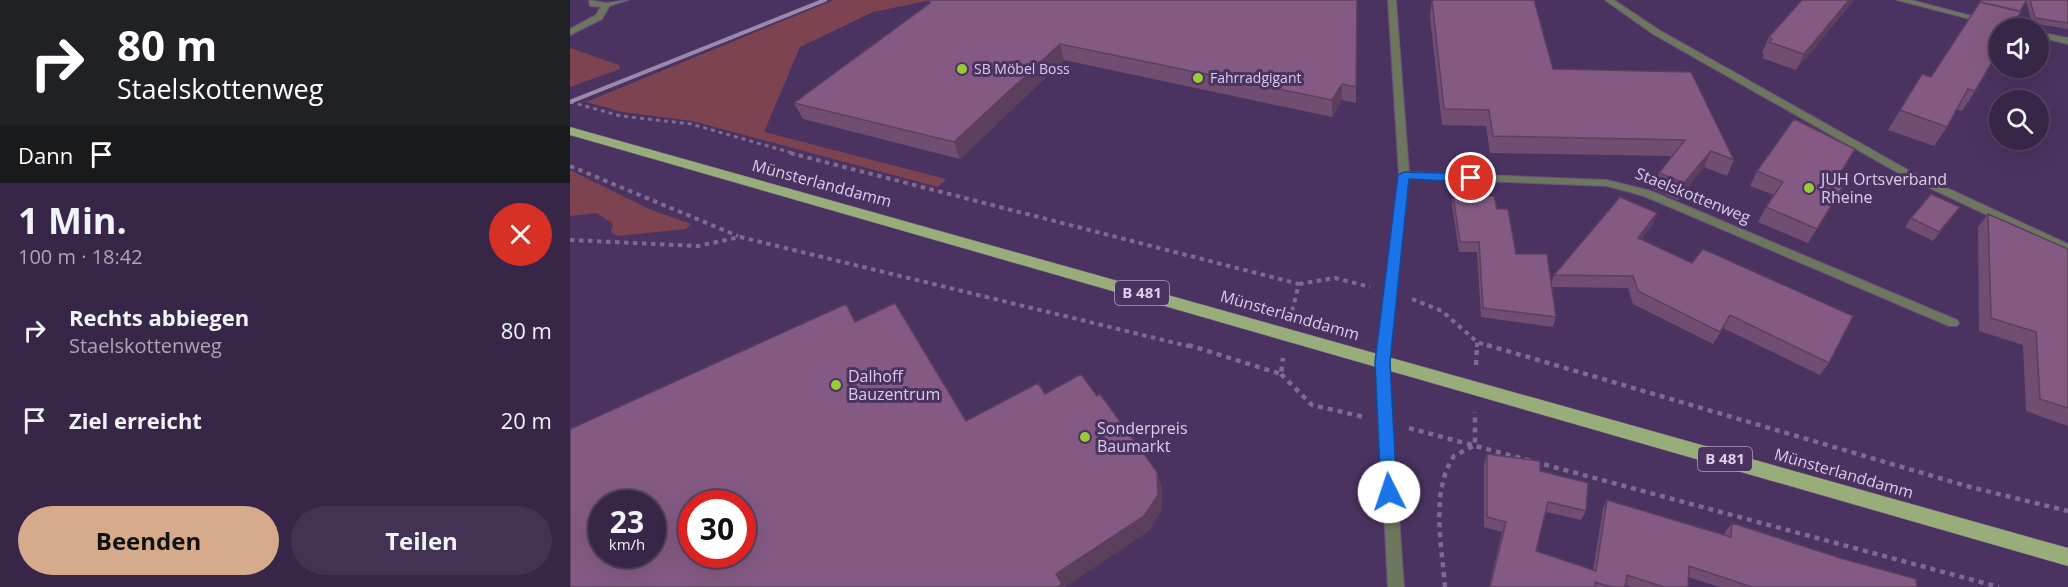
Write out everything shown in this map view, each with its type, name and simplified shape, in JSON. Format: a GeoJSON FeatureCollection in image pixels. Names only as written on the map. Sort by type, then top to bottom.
{"type":"FeatureCollection","features":[{"type":"Feature","properties":{"kind":"main road","name":"Münsterlanddamm"},"geometry":{"type":"LineString","coordinates":[[570,131],[2068,557]]}},
{"type":"Feature","properties":{"kind":"street"},"geometry":{"type":"LineString","coordinates":[[593,0],[596,5],[606,6],[624,0]]}},
{"type":"Feature","properties":{"kind":"street"},"geometry":{"type":"LineString","coordinates":[[1392,0],[1404,175],[1382,362],[1396,587]]}},
{"type":"Feature","properties":{"kind":"street"},"geometry":{"type":"LineString","coordinates":[[1609,0],[1656,32],[1904,172],[2068,249]]}},
{"type":"Feature","properties":{"kind":"street"},"geometry":{"type":"LineString","coordinates":[[1901,0],[1989,22]]}},
{"type":"Feature","properties":{"kind":"street"},"geometry":{"type":"LineString","coordinates":[[570,32],[599,17],[606,6]]}},
{"type":"Feature","properties":{"kind":"street"},"geometry":{"type":"LineString","coordinates":[[2049,37],[2068,41]]}},
{"type":"Feature","properties":{"kind":"street","name":"Staelskottenweg"},"geometry":{"type":"LineString","coordinates":[[1404,175],[1607,183],[1647,194],[1953,323]]}},
{"type":"Feature","properties":{"kind":"path"},"geometry":{"type":"LineString","coordinates":[[570,102],[621,116],[691,124],[775,149],[1299,284],[1335,278],[1391,293],[1431,304],[1451,315],[1460,328],[1477,342],[1970,487],[2068,511]]}},
{"type":"Feature","properties":{"kind":"path"},"geometry":{"type":"LineString","coordinates":[[570,166],[740,237],[1158,337],[1281,374],[1312,405],[1475,445],[1999,587]]}},
{"type":"Feature","properties":{"kind":"path"},"geometry":{"type":"LineString","coordinates":[[570,240],[698,246],[740,237]]}},
{"type":"Feature","properties":{"kind":"path"},"geometry":{"type":"LineString","coordinates":[[1281,374],[1287,334],[1299,284]]}},
{"type":"Feature","properties":{"kind":"path"},"geometry":{"type":"LineString","coordinates":[[1445,587],[1441,514],[1443,478],[1453,457],[1475,445]]}},
{"type":"Feature","properties":{"kind":"shaded area"},"geometry":{"type":"Polygon","coordinates":[[[834,0],[931,0],[873,12],[800,47],[764,132],[946,179],[938,187],[692,121],[623,112],[586,102],[834,0]]]}},
{"type":"Feature","properties":{"kind":"shaded area"},"geometry":{"type":"Polygon","coordinates":[[[570,48],[619,65],[620,69],[570,87],[570,48]]]}},
{"type":"Feature","properties":{"kind":"shaded area"},"geometry":{"type":"Polygon","coordinates":[[[570,170],[649,209],[691,224],[686,229],[617,236],[611,232],[613,224],[597,213],[570,216],[570,170]]]}},
{"type":"Feature","properties":{"kind":"building"},"geometry":{"type":"Polygon","coordinates":[[[929,0],[1357,0],[1356,87],[1342,84],[1332,100],[1060,44],[954,142],[794,103],[930,3],[929,0]]]}},
{"type":"Feature","properties":{"kind":"building"},"geometry":{"type":"Polygon","coordinates":[[[1432,0],[1534,0],[1553,69],[1691,72],[1734,160],[1711,151],[1684,183],[1659,173],[1685,140],[1493,136],[1489,110],[1444,109],[1432,0]]]}},
{"type":"Feature","properties":{"kind":"building"},"geometry":{"type":"Polygon","coordinates":[[[1802,0],[1849,0],[1804,54],[1769,42],[1772,39],[1769,37],[1802,0]]]}},
{"type":"Feature","properties":{"kind":"building"},"geometry":{"type":"Polygon","coordinates":[[[1982,0],[2027,0],[2020,11],[1980,2],[1982,0]]]}},
{"type":"Feature","properties":{"kind":"building"},"geometry":{"type":"Polygon","coordinates":[[[2030,0],[2068,0],[2068,23],[2049,20],[2049,18],[2035,18],[2030,0]]]}},
{"type":"Feature","properties":{"kind":"building"},"geometry":{"type":"Polygon","coordinates":[[[1980,2],[2021,12],[2017,18],[1989,18],[1989,67],[1975,91],[1968,89],[1947,127],[1900,110],[1922,74],[1931,77],[1980,2]]]}},
{"type":"Feature","properties":{"kind":"building","name":"JUH Ortsverband Rheine"},"geometry":{"type":"Polygon","coordinates":[[[1794,119],[1855,149],[1841,172],[1850,175],[1817,229],[1766,207],[1783,182],[1757,171],[1794,119]]]}},
{"type":"Feature","properties":{"kind":"building"},"geometry":{"type":"Polygon","coordinates":[[[1931,194],[1960,207],[1939,232],[1911,218],[1931,194]]]}},
{"type":"Feature","properties":{"kind":"building"},"geometry":{"type":"Polygon","coordinates":[[[1453,195],[1494,196],[1497,209],[1508,209],[1516,254],[1547,254],[1556,317],[1483,308],[1479,242],[1460,242],[1453,195]]]}},
{"type":"Feature","properties":{"kind":"building"},"geometry":{"type":"Polygon","coordinates":[[[1620,197],[1657,213],[1638,238],[1692,263],[1703,249],[1853,316],[1829,363],[1730,315],[1720,332],[1638,291],[1633,276],[1554,275],[1620,197]]]}},
{"type":"Feature","properties":{"kind":"building"},"geometry":{"type":"Polygon","coordinates":[[[1988,214],[2068,249],[2068,408],[2040,399],[2036,332],[1991,318],[1988,214]]]}},
{"type":"Feature","properties":{"kind":"building"},"geometry":{"type":"Polygon","coordinates":[[[895,303],[966,421],[1038,383],[1045,394],[1081,374],[1097,396],[1100,394],[1157,472],[1158,495],[1144,516],[1056,574],[1062,584],[1058,587],[570,587],[570,429],[846,304],[855,322],[895,303]]]}},
{"type":"Feature","properties":{"kind":"building"},"geometry":{"type":"Polygon","coordinates":[[[1487,454],[1540,461],[1540,471],[1588,483],[1586,511],[1548,502],[1536,551],[1596,571],[1607,500],[1731,537],[1732,523],[1840,558],[1916,579],[1917,587],[1752,587],[1689,566],[1688,587],[1664,587],[1627,575],[1625,587],[1611,587],[1595,582],[1595,587],[1490,587],[1506,522],[1487,517],[1487,454]]]}},
{"type":"Feature","properties":{"kind":"railway"},"geometry":{"type":"LineString","coordinates":[[570,102],[825,0]]}},
{"type":"Feature","properties":{"kind":"place","name":"SB Möbel Boss"},"geometry":{"type":"Point","coordinates":[962,69]}},
{"type":"Feature","properties":{"kind":"place","name":"Fahrradgigant"},"geometry":{"type":"Point","coordinates":[1198,78]}},
{"type":"Feature","properties":{"kind":"place","name":"JUH Ortsverband Rheine"},"geometry":{"type":"Point","coordinates":[1809,188]}},
{"type":"Feature","properties":{"kind":"place","name":"Dalhoff Bauzentrum"},"geometry":{"type":"Point","coordinates":[836,385]}},
{"type":"Feature","properties":{"kind":"place","name":"Sonderpreis Baumarkt"},"geometry":{"type":"Point","coordinates":[1085,437]}},
{"type":"Feature","properties":{"kind":"route"},"geometry":{"type":"LineString","coordinates":[[1389,492],[1382,362],[1404,175],[1471,178]]}}]}
